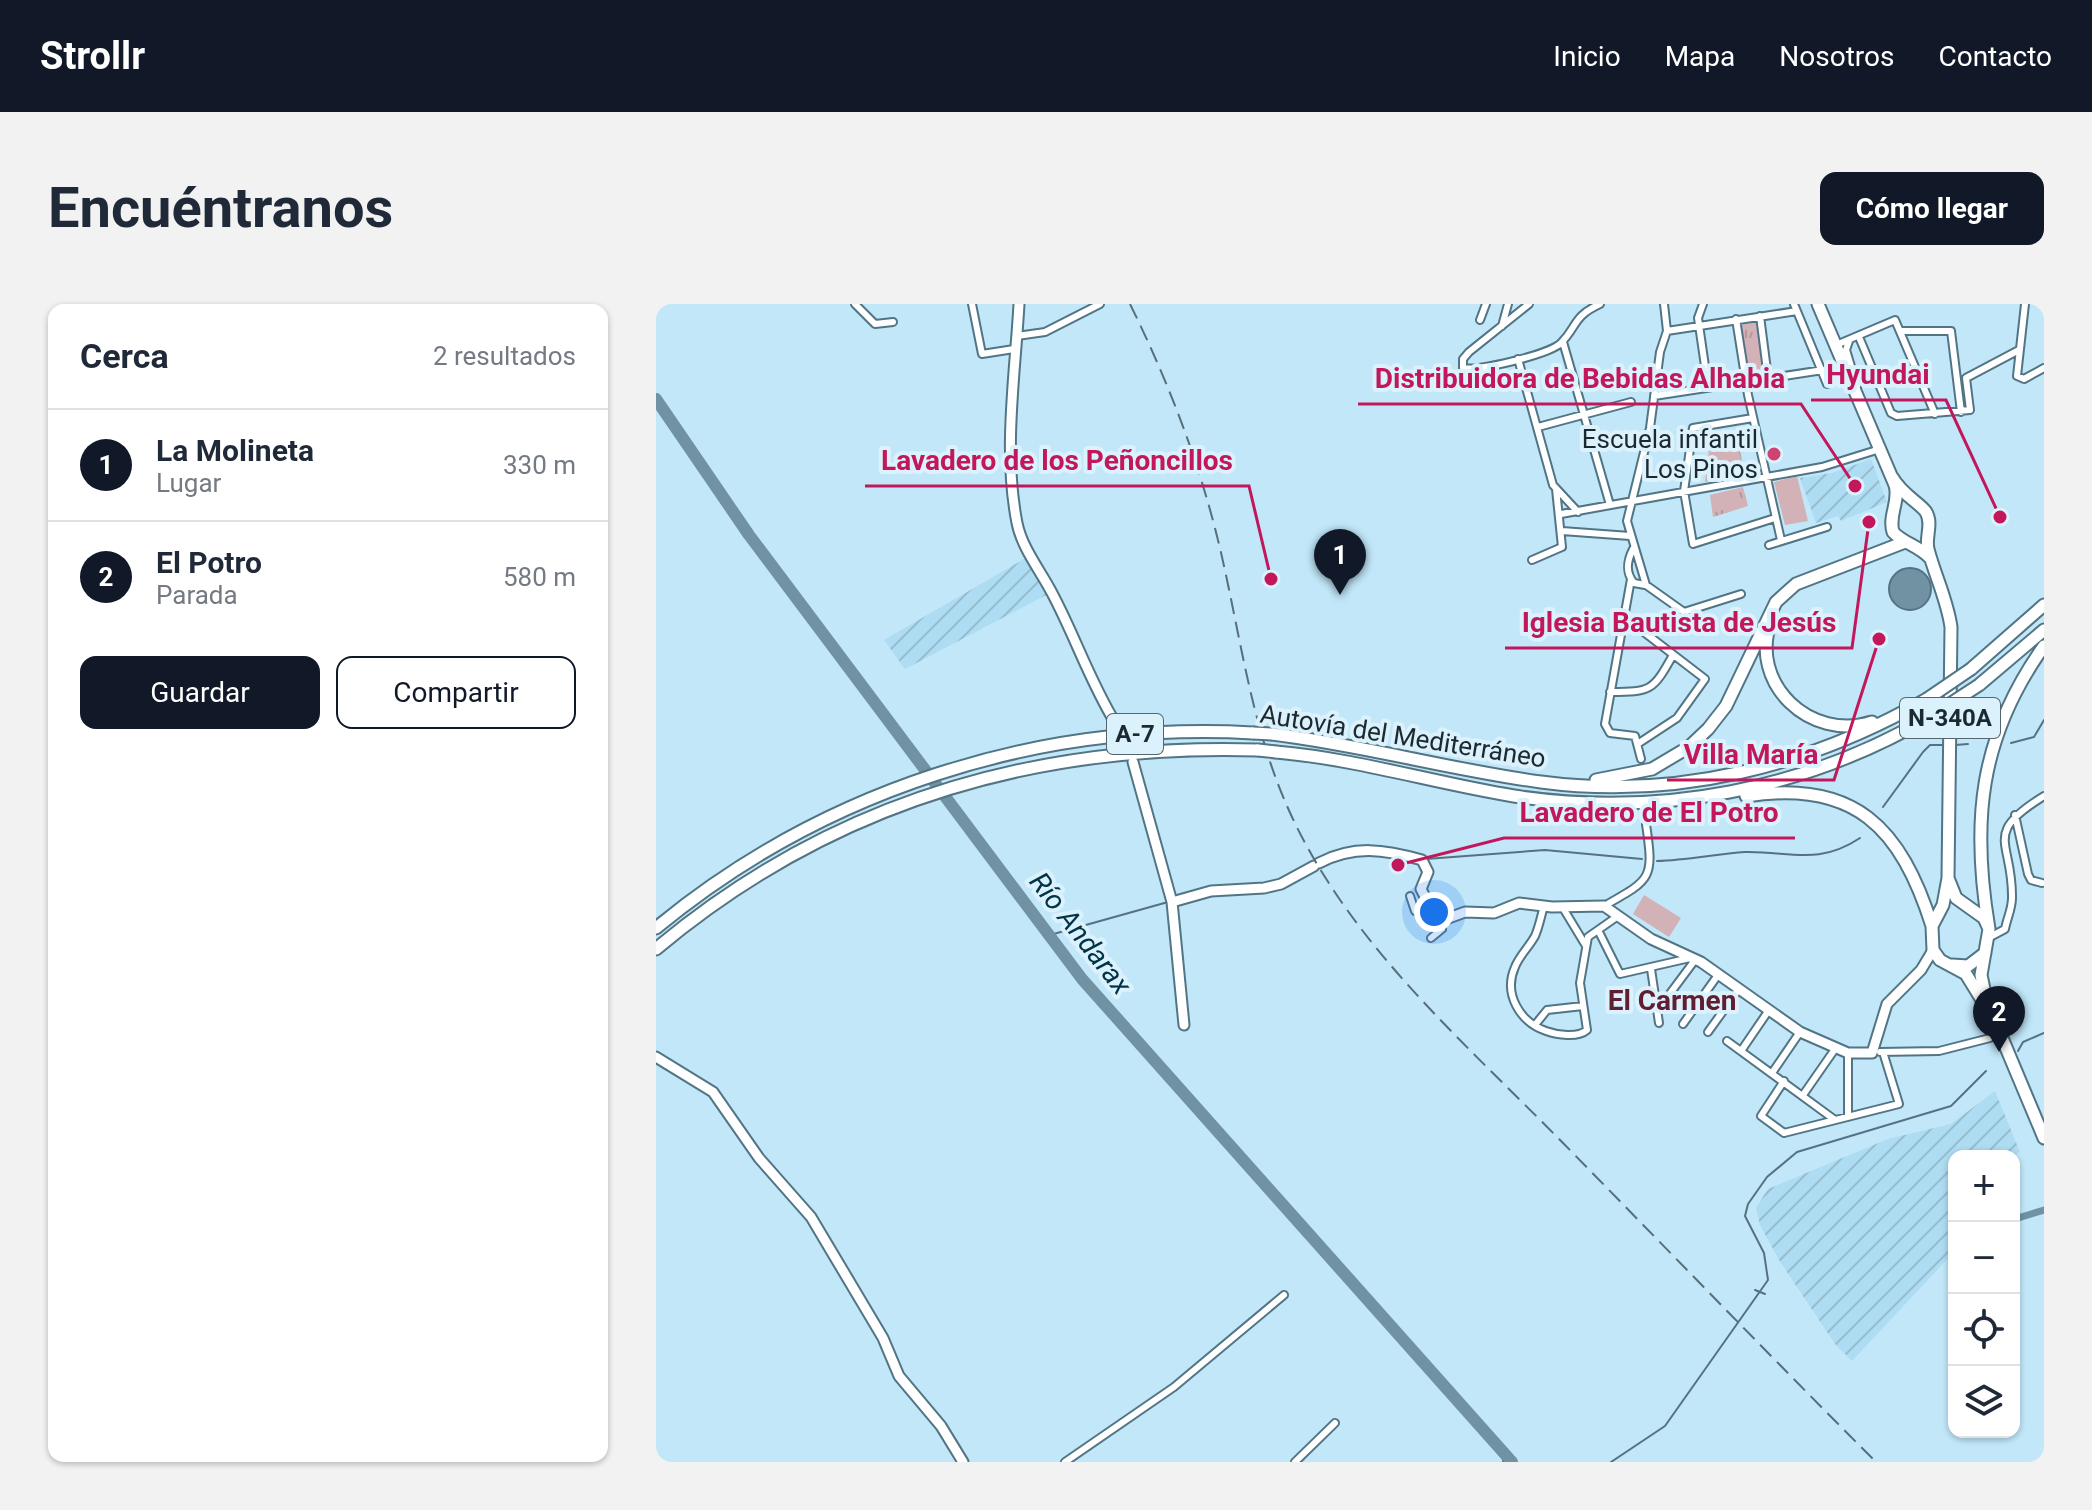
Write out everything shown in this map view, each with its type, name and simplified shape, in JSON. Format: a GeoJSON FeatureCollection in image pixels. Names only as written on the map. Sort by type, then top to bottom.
{"type":"FeatureCollection","features":[{"type":"Feature","properties":{"kind":"highway","name":"N-340A"},"geometry":{"type":"LineString","coordinates":[[1818,304],[1892,477],[1897,499],[1891,522]]}},
{"type":"Feature","properties":{"kind":"highway","name":"N-340A"},"geometry":{"type":"LineString","coordinates":[[1892,477],[1926,513],[1927,545],[1951,627],[1948,878],[1935,921],[1933,950]]}},
{"type":"Feature","properties":{"kind":"highway"},"geometry":{"type":"LineString","coordinates":[[1860,558],[1887,539],[1891,522],[1900,507],[1916,505]]}},
{"type":"Feature","properties":{"kind":"highway"},"geometry":{"type":"LineString","coordinates":[[1891,522],[1908,542],[1932,562]]}},
{"type":"Feature","properties":{"kind":"highway"},"geometry":{"type":"LineString","coordinates":[[1567,785],[1652,769],[1689,747],[1726,706],[1763,625],[1786,593],[1808,578],[1921,539],[1927,531]]}},
{"type":"Feature","properties":{"kind":"highway"},"geometry":{"type":"LineString","coordinates":[[1786,593],[1774,612],[1766,645],[1771,674],[1787,702],[1804,716],[1840,727],[1868,723],[1907,710]]}},
{"type":"Feature","properties":{"kind":"highway","name":"Autovía del Mediterráneo"},"geometry":{"type":"LineString","coordinates":[[656,928],[737,868],[846,808],[935,774],[1017,751],[1138,734],[1253,733],[1380,750],[1496,775],[1567,785],[1637,787],[1740,773],[1849,739],[1927,699],[1971,669],[2044,605]]}},
{"type":"Feature","properties":{"kind":"highway","name":"Autovía del Mediterráneo"},"geometry":{"type":"LineString","coordinates":[[656,949],[747,881],[855,823],[928,793],[1028,766],[1139,751],[1258,750],[1361,763],[1547,800],[1647,804],[1710,797],[1803,774],[1876,746],[1979,685],[2044,630]]}},
{"type":"Feature","properties":{"kind":"highway"},"geometry":{"type":"LineString","coordinates":[[1993,1018],[1982,986],[1990,933],[1980,869],[1980,800],[1992,746],[2009,706],[2044,646]]}},
{"type":"Feature","properties":{"kind":"highway"},"geometry":{"type":"LineString","coordinates":[[1710,797],[1795,792],[1836,801],[1865,815],[1895,842],[1908,861],[1935,921],[1956,907],[1967,907]]}},
{"type":"Feature","properties":{"kind":"highway"},"geometry":{"type":"LineString","coordinates":[[1948,878],[1956,898],[1984,918],[1990,933]]}},
{"type":"Feature","properties":{"kind":"highway"},"geometry":{"type":"LineString","coordinates":[[1933,950],[1975,984],[1993,1018],[2044,1138]]}},
{"type":"Feature","properties":{"kind":"highway"},"geometry":{"type":"LineString","coordinates":[[1947,964],[1968,966],[1985,953]]}},
{"type":"Feature","properties":{"kind":"street"},"geometry":{"type":"LineString","coordinates":[[855,304],[875,324],[893,322]]}},
{"type":"Feature","properties":{"kind":"street"},"geometry":{"type":"LineString","coordinates":[[972,304],[982,354],[1014,349]]}},
{"type":"Feature","properties":{"kind":"street"},"geometry":{"type":"LineString","coordinates":[[1019,304],[1010,413],[1017,526],[1026,549],[1059,605],[1099,697],[1116,724]]}},
{"type":"Feature","properties":{"kind":"street"},"geometry":{"type":"LineString","coordinates":[[1017,336],[1045,332],[1100,304]]}},
{"type":"Feature","properties":{"kind":"street"},"geometry":{"type":"LineString","coordinates":[[1480,320],[1486,304]]}},
{"type":"Feature","properties":{"kind":"street"},"geometry":{"type":"LineString","coordinates":[[1502,326],[1508,304]]}},
{"type":"Feature","properties":{"kind":"street"},"geometry":{"type":"LineString","coordinates":[[1529,304],[1469,352],[1463,359],[1463,368],[1474,369],[1518,359],[1563,342],[1574,321],[1600,304]]}},
{"type":"Feature","properties":{"kind":"street"},"geometry":{"type":"LineString","coordinates":[[1646,585],[1627,521],[1629,501],[1645,447],[1660,352],[1667,331],[1664,304]]}},
{"type":"Feature","properties":{"kind":"street"},"geometry":{"type":"LineString","coordinates":[[1703,304],[1699,326],[1708,387]]}},
{"type":"Feature","properties":{"kind":"street"},"geometry":{"type":"LineString","coordinates":[[2025,304],[2016,369],[2019,379],[2044,368]]}},
{"type":"Feature","properties":{"kind":"street"},"geometry":{"type":"LineString","coordinates":[[1667,331],[1795,308],[1827,384]]}},
{"type":"Feature","properties":{"kind":"street"},"geometry":{"type":"LineString","coordinates":[[1760,316],[1768,378]]}},
{"type":"Feature","properties":{"kind":"street"},"geometry":{"type":"LineString","coordinates":[[1736,319],[1753,418],[1781,540]]}},
{"type":"Feature","properties":{"kind":"street"},"geometry":{"type":"LineString","coordinates":[[1836,345],[1895,320],[1935,414]]}},
{"type":"Feature","properties":{"kind":"street"},"geometry":{"type":"LineString","coordinates":[[1900,331],[1951,331],[1961,412]]}},
{"type":"Feature","properties":{"kind":"street"},"geometry":{"type":"LineString","coordinates":[[1859,337],[1893,415],[1970,410],[1966,378],[2019,350]]}},
{"type":"Feature","properties":{"kind":"street"},"geometry":{"type":"LineString","coordinates":[[1849,341],[1846,350],[1858,397]]}},
{"type":"Feature","properties":{"kind":"street"},"geometry":{"type":"LineString","coordinates":[[1563,342],[1610,505]]}},
{"type":"Feature","properties":{"kind":"street"},"geometry":{"type":"LineString","coordinates":[[1518,359],[1561,514],[1560,551],[1532,560]]}},
{"type":"Feature","properties":{"kind":"street"},"geometry":{"type":"LineString","coordinates":[[1654,396],[1823,370]]}},
{"type":"Feature","properties":{"kind":"street"},"geometry":{"type":"LineString","coordinates":[[1538,427],[1631,402]]}},
{"type":"Feature","properties":{"kind":"street"},"geometry":{"type":"LineString","coordinates":[[1753,418],[1693,428],[1684,491],[1693,544],[1775,518]]}},
{"type":"Feature","properties":{"kind":"street"},"geometry":{"type":"LineString","coordinates":[[1561,514],[1844,462],[1880,449]]}},
{"type":"Feature","properties":{"kind":"street"},"geometry":{"type":"LineString","coordinates":[[1556,489],[1578,512]]}},
{"type":"Feature","properties":{"kind":"street"},"geometry":{"type":"LineString","coordinates":[[1769,545],[1827,527]]}},
{"type":"Feature","properties":{"kind":"street"},"geometry":{"type":"LineString","coordinates":[[1562,531],[1630,536]]}},
{"type":"Feature","properties":{"kind":"street"},"geometry":{"type":"LineString","coordinates":[[1633,549],[1627,561],[1631,579],[1606,728],[1610,733],[1635,736],[1641,759]]}},
{"type":"Feature","properties":{"kind":"street"},"geometry":{"type":"LineString","coordinates":[[1631,579],[1646,585],[1684,612],[1741,594]]}},
{"type":"Feature","properties":{"kind":"street"},"geometry":{"type":"LineString","coordinates":[[1623,616],[1705,679],[1677,718],[1639,743]]}},
{"type":"Feature","properties":{"kind":"street"},"geometry":{"type":"LineString","coordinates":[[1610,692],[1644,692],[1655,683],[1673,655]]}},
{"type":"Feature","properties":{"kind":"street"},"geometry":{"type":"LineString","coordinates":[[1133,762],[1172,902],[1184,1025]]}},
{"type":"Feature","properties":{"kind":"street"},"geometry":{"type":"LineString","coordinates":[[1990,933],[2005,929],[2010,910],[2011,888],[2003,840],[2015,815],[2044,796]]}},
{"type":"Feature","properties":{"kind":"street"},"geometry":{"type":"LineString","coordinates":[[2015,815],[2028,874],[2031,880],[2042,883]]}},
{"type":"Feature","properties":{"kind":"street"},"geometry":{"type":"LineString","coordinates":[[1438,922],[1465,912],[1494,913],[1519,903],[1563,908],[1604,906],[1635,889],[1647,874],[1651,854],[1646,824]]}},
{"type":"Feature","properties":{"kind":"street"},"geometry":{"type":"LineString","coordinates":[[1172,902],[1211,891],[1272,886],[1351,850],[1389,850],[1422,860],[1428,872],[1421,889],[1442,929],[1431,938]]}},
{"type":"Feature","properties":{"kind":"street"},"geometry":{"type":"LineString","coordinates":[[1415,911],[1411,899],[1425,896]]}},
{"type":"Feature","properties":{"kind":"street"},"geometry":{"type":"LineString","coordinates":[[1544,906],[1535,936],[1513,971],[1515,1006],[1545,1031],[1583,1034],[1587,1030],[1581,974],[1588,937],[1618,916]]}},
{"type":"Feature","properties":{"kind":"street"},"geometry":{"type":"LineString","coordinates":[[1604,906],[1651,939],[1718,975],[1800,1032],[1835,1049],[1848,1053],[1939,1051],[1990,1038]]}},
{"type":"Feature","properties":{"kind":"street"},"geometry":{"type":"LineString","coordinates":[[1563,908],[1586,946]]}},
{"type":"Feature","properties":{"kind":"street"},"geometry":{"type":"LineString","coordinates":[[1598,930],[1620,974],[1693,959]]}},
{"type":"Feature","properties":{"kind":"street"},"geometry":{"type":"LineString","coordinates":[[1872,1053],[1887,1004],[1921,970],[1933,950]]}},
{"type":"Feature","properties":{"kind":"street"},"geometry":{"type":"LineString","coordinates":[[1657,1011],[1693,959]]}},
{"type":"Feature","properties":{"kind":"street"},"geometry":{"type":"LineString","coordinates":[[1921,970],[1947,964]]}},
{"type":"Feature","properties":{"kind":"street"},"geometry":{"type":"LineString","coordinates":[[1651,969],[1659,1023]]}},
{"type":"Feature","properties":{"kind":"street"},"geometry":{"type":"LineString","coordinates":[[1683,1024],[1718,975]]}},
{"type":"Feature","properties":{"kind":"street"},"geometry":{"type":"LineString","coordinates":[[1708,1032],[1739,989]]}},
{"type":"Feature","properties":{"kind":"street"},"geometry":{"type":"LineString","coordinates":[[1535,1025],[1541,1014],[1555,1007],[1583,1006]]}},
{"type":"Feature","properties":{"kind":"street"},"geometry":{"type":"LineString","coordinates":[[1741,1051],[1769,1010]]}},
{"type":"Feature","properties":{"kind":"street"},"geometry":{"type":"LineString","coordinates":[[1772,1073],[1800,1032]]}},
{"type":"Feature","properties":{"kind":"street"},"geometry":{"type":"LineString","coordinates":[[1727,1041],[1835,1120]]}},
{"type":"Feature","properties":{"kind":"street"},"geometry":{"type":"LineString","coordinates":[[1803,1095],[1835,1049]]}},
{"type":"Feature","properties":{"kind":"street"},"geometry":{"type":"LineString","coordinates":[[1784,1081],[1761,1116],[1784,1133],[1899,1104],[1883,1052]]}},
{"type":"Feature","properties":{"kind":"street"},"geometry":{"type":"LineString","coordinates":[[1848,1053],[1848,1117]]}},
{"type":"Feature","properties":{"kind":"street"},"geometry":{"type":"LineString","coordinates":[[656,1057],[713,1092],[759,1158],[811,1217],[883,1338],[899,1376],[941,1426],[963,1462]]}},
{"type":"Feature","properties":{"kind":"street"},"geometry":{"type":"LineString","coordinates":[[1065,1462],[1174,1387],[1284,1295]]}},
{"type":"Feature","properties":{"kind":"street"},"geometry":{"type":"LineString","coordinates":[[1295,1462],[1335,1423]]}},
{"type":"Feature","properties":{"kind":"shaded area"},"geometry":{"type":"Polygon","coordinates":[[[1871,459],[1887,502],[1841,521],[1838,516],[1816,523],[1800,478],[1832,473],[1871,459]]]}},
{"type":"Feature","properties":{"kind":"shaded area"},"geometry":{"type":"Polygon","coordinates":[[[1026,558],[1048,594],[905,669],[884,640],[1026,558]]]}},
{"type":"Feature","properties":{"kind":"shaded area"},"geometry":{"type":"Polygon","coordinates":[[[1910,568],[1925,574],[1931,589],[1925,604],[1910,610],[1895,604],[1889,589],[1895,574],[1910,568]]]}},
{"type":"Feature","properties":{"kind":"shaded area"},"geometry":{"type":"Polygon","coordinates":[[[1995,1091],[2019,1150],[1948,1150],[1948,1258],[1852,1361],[1835,1344],[1779,1260],[1760,1225],[1756,1208],[1768,1189],[1888,1139],[1951,1124],[1995,1091]]]}},
{"type":"Feature","properties":{"kind":"green space"},"geometry":{"type":"Polygon","coordinates":[[[1756,322],[1764,376],[1750,378],[1741,325],[1756,322]]]}},
{"type":"Feature","properties":{"kind":"green space"},"geometry":{"type":"Polygon","coordinates":[[[1737,438],[1745,473],[1705,482],[1710,442],[1737,438]]]}},
{"type":"Feature","properties":{"kind":"green space"},"geometry":{"type":"Polygon","coordinates":[[[1797,476],[1808,521],[1785,525],[1774,482],[1797,476]]]}},
{"type":"Feature","properties":{"kind":"green space"},"geometry":{"type":"Polygon","coordinates":[[[1743,487],[1748,506],[1713,517],[1710,495],[1743,487]]]}},
{"type":"Feature","properties":{"kind":"green space"},"geometry":{"type":"Polygon","coordinates":[[[1644,895],[1681,918],[1669,937],[1633,914],[1644,895]]]}},
{"type":"Feature","properties":{"kind":"waterway","name":"Río Andarax"},"geometry":{"type":"LineString","coordinates":[[656,399],[749,535],[1082,979],[1512,1462]]}},
{"type":"Feature","properties":{"kind":"waterway"},"geometry":{"type":"LineString","coordinates":[[2011,743],[2034,737],[2044,720]]}},
{"type":"Feature","properties":{"kind":"waterway"},"geometry":{"type":"LineString","coordinates":[[1955,745],[1968,744]]}},
{"type":"Feature","properties":{"kind":"waterway"},"geometry":{"type":"LineString","coordinates":[[1883,807],[1923,752],[1930,745],[1942,745]]}},
{"type":"Feature","properties":{"kind":"waterway"},"geometry":{"type":"LineString","coordinates":[[1657,861],[1745,852],[1817,854],[1845,847],[1860,838]]}},
{"type":"Feature","properties":{"kind":"waterway"},"geometry":{"type":"LineString","coordinates":[[1426,859],[1545,850],[1642,859]]}},
{"type":"Feature","properties":{"kind":"waterway"},"geometry":{"type":"LineString","coordinates":[[1050,935],[1168,902]]}},
{"type":"Feature","properties":{"kind":"waterway"},"geometry":{"type":"LineString","coordinates":[[2018,1051],[2023,1042],[2044,1033]]}},
{"type":"Feature","properties":{"kind":"waterway"},"geometry":{"type":"LineString","coordinates":[[1611,1462],[1665,1426],[1768,1280],[1764,1253],[1745,1216],[1748,1204],[1767,1177],[1797,1152],[1951,1106],[1986,1071]]}},
{"type":"Feature","properties":{"kind":"waterway"},"geometry":{"type":"LineString","coordinates":[[2020,1217],[2044,1210]]}},
{"type":"Feature","properties":{"kind":"waterway"},"geometry":{"type":"LineString","coordinates":[[1755,1290],[1765,1294]]}},
{"type":"Feature","properties":{"kind":"waterway"},"geometry":{"type":"LineString","coordinates":[[1503,1462],[1504,1455]]}},
{"type":"Feature","properties":{"kind":"tunnel"},"geometry":{"type":"LineString","coordinates":[[1116,724],[1131,758]]}},
{"type":"Feature","properties":{"kind":"tunnel"},"geometry":{"type":"LineString","coordinates":[[1641,759],[1646,824]]}},
{"type":"Feature","properties":{"kind":"railway"},"geometry":{"type":"LineString","coordinates":[[1130,304],[1171,396],[1205,492],[1267,754],[1292,817],[1317,864],[1346,909],[1413,991],[1876,1462]]}},
{"type":"Feature","properties":{"kind":"place","name":"Escuela infantil Los Pinos"},"geometry":{"type":"Point","coordinates":[1774,454]}},
{"type":"Feature","properties":{"kind":"place","name":"Distribuidora de Bebidas Alhabia"},"geometry":{"type":"Point","coordinates":[1855,486]}},
{"type":"Feature","properties":{"kind":"place","name":"Hyundai"},"geometry":{"type":"Point","coordinates":[2000,517]}},
{"type":"Feature","properties":{"kind":"place","name":"Iglesia Bautista de Jesús"},"geometry":{"type":"Point","coordinates":[1869,522]}},
{"type":"Feature","properties":{"kind":"place","name":"Lavadero de los Peñoncillos"},"geometry":{"type":"Point","coordinates":[1271,579]}},
{"type":"Feature","properties":{"kind":"place","name":"La Molineta"},"geometry":{"type":"Point","coordinates":[1340,595]}},
{"type":"Feature","properties":{"kind":"place","name":"Villa María"},"geometry":{"type":"Point","coordinates":[1879,639]}},
{"type":"Feature","properties":{"kind":"place","name":"Lavadero de El Potro"},"geometry":{"type":"Point","coordinates":[1398,865]}},
{"type":"Feature","properties":{"kind":"place","name":"El Potro"},"geometry":{"type":"Point","coordinates":[1999,1052]}},
{"type":"Feature","properties":{"kind":"district","name":"El Carmen"},"geometry":{"type":"Point","coordinates":[1672,1000]}}]}
